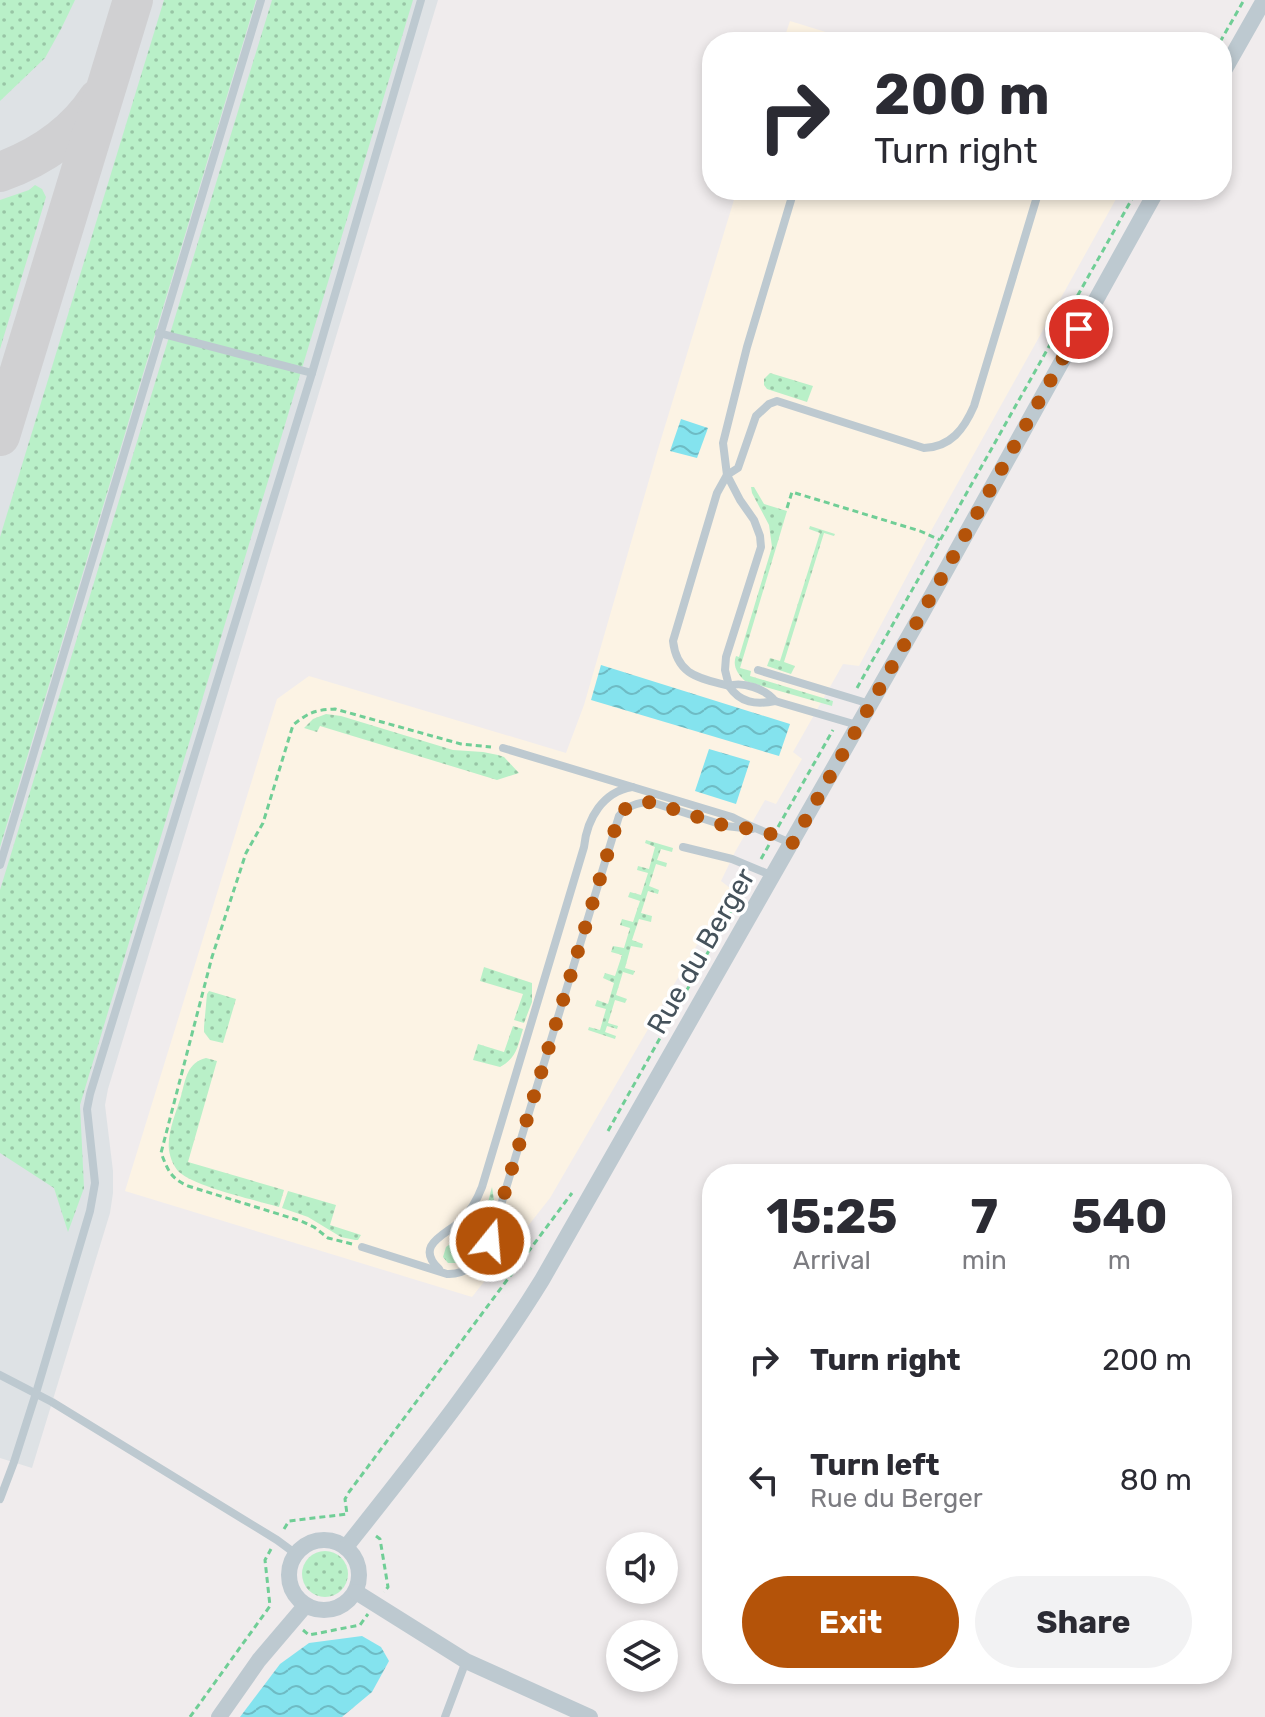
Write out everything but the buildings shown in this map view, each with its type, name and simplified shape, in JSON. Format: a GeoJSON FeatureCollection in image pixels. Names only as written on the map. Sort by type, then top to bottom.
{"type":"FeatureCollection","features":[{"type":"Feature","properties":{"kind":"street"},"geometry":{"type":"LineString","coordinates":[[1232,56],[1264,0]]}},
{"type":"Feature","properties":{"kind":"street","name":"Rue du Berger"},"geometry":{"type":"LineString","coordinates":[[346,1547],[522,1314],[774,876],[1151,200]]}},
{"type":"Feature","properties":{"kind":"street"},"geometry":{"type":"LineString","coordinates":[[320,1540],[346,1547],[353,1554],[360,1571],[356,1592],[338,1608],[320,1611],[305,1606],[296,1597],[289,1580],[291,1562],[296,1554],[311,1542],[320,1540]]}},
{"type":"Feature","properties":{"kind":"street"},"geometry":{"type":"LineString","coordinates":[[356,1592],[466,1661],[590,1717]]}},
{"type":"Feature","properties":{"kind":"street"},"geometry":{"type":"LineString","coordinates":[[219,1717],[259,1660],[305,1606]]}},
{"type":"Feature","properties":{"kind":"lane"},"geometry":{"type":"LineString","coordinates":[[0,865],[261,0]]}},
{"type":"Feature","properties":{"kind":"lane"},"geometry":{"type":"LineString","coordinates":[[0,1499],[36,1393],[90,1211],[95,1183],[87,1109],[90,1094],[312,373],[421,0]]}},
{"type":"Feature","properties":{"kind":"lane"},"geometry":{"type":"LineString","coordinates":[[729,686],[726,657],[761,547],[754,520],[727,475],[723,443],[747,347],[791,200]]}},
{"type":"Feature","properties":{"kind":"lane"},"geometry":{"type":"LineString","coordinates":[[858,726],[775,701],[769,694],[744,685],[736,683],[729,686],[692,676],[680,664],[674,654],[673,641],[717,493],[727,475],[738,468],[756,416],[777,401],[924,448],[943,445],[955,438],[968,421],[974,406],[1036,200]]}},
{"type":"Feature","properties":{"kind":"lane"},"geometry":{"type":"LineString","coordinates":[[159,333],[312,373]]}},
{"type":"Feature","properties":{"kind":"lane"},"geometry":{"type":"LineString","coordinates":[[758,670],[871,704]]}},
{"type":"Feature","properties":{"kind":"lane"},"geometry":{"type":"LineString","coordinates":[[503,748],[732,817],[752,829]]}},
{"type":"Feature","properties":{"kind":"lane"},"geometry":{"type":"LineString","coordinates":[[443,1272],[431,1261],[430,1248],[464,1218],[482,1187],[584,847],[585,835],[600,804],[616,791],[632,787]]}},
{"type":"Feature","properties":{"kind":"lane"},"geometry":{"type":"LineString","coordinates":[[362,1247],[454,1274],[467,1270],[483,1253],[490,1241],[619,816],[625,809],[651,802],[726,826],[774,835],[792,844]]}},
{"type":"Feature","properties":{"kind":"lane"},"geometry":{"type":"LineString","coordinates":[[683,847],[732,859],[774,876]]}},
{"type":"Feature","properties":{"kind":"lane"},"geometry":{"type":"LineString","coordinates":[[0,1375],[36,1393],[296,1554]]}},
{"type":"Feature","properties":{"kind":"lane"},"geometry":{"type":"LineString","coordinates":[[445,1717],[466,1661]]}},
{"type":"Feature","properties":{"kind":"path"},"geometry":{"type":"LineString","coordinates":[[1226,32],[1244,0]]}},
{"type":"Feature","properties":{"kind":"path"},"geometry":{"type":"LineString","coordinates":[[865,673],[1131,200]]}},
{"type":"Feature","properties":{"kind":"path"},"geometry":{"type":"LineString","coordinates":[[787,508],[792,492],[940,540]]}},
{"type":"Feature","properties":{"kind":"path"},"geometry":{"type":"LineString","coordinates":[[362,1247],[328,1238],[301,1221],[188,1186],[175,1180],[167,1169],[161,1153],[212,957],[246,853],[263,823],[293,725],[304,716],[315,710],[335,709],[461,744],[503,748]]}},
{"type":"Feature","properties":{"kind":"path"},"geometry":{"type":"LineString","coordinates":[[607,1132],[821,751]]}},
{"type":"Feature","properties":{"kind":"path"},"geometry":{"type":"LineString","coordinates":[[190,1717],[270,1606],[265,1560],[289,1521],[347,1514],[345,1499],[349,1492],[576,1188]]}},
{"type":"Feature","properties":{"kind":"shaded area"},"geometry":{"type":"Polygon","coordinates":[[[0,0],[438,0],[108,1089],[105,1105],[113,1171],[110,1213],[32,1468],[0,1458],[0,0]]]}},
{"type":"Feature","properties":{"kind":"shaded area"},"geometry":{"type":"Polygon","coordinates":[[[790,21],[826,32],[786,32],[790,21]]]}},
{"type":"Feature","properties":{"kind":"shaded area"},"geometry":{"type":"Polygon","coordinates":[[[734,200],[1115,200],[859,666],[843,664],[793,752],[802,759],[776,804],[765,800],[735,852],[721,881],[730,888],[550,1198],[472,1297],[125,1191],[277,699],[309,676],[566,753],[584,705],[734,200]]]}},
{"type":"Feature","properties":{"kind":"green space"},"geometry":{"type":"Polygon","coordinates":[[[0,0],[75,0],[45,58],[0,101],[0,0]]]}},
{"type":"Feature","properties":{"kind":"green space"},"geometry":{"type":"Polygon","coordinates":[[[164,0],[256,0],[0,847],[0,537],[164,0]]]}},
{"type":"Feature","properties":{"kind":"green space"},"geometry":{"type":"Polygon","coordinates":[[[272,0],[413,0],[80,1105],[84,1188],[68,1232],[54,1188],[0,1153],[0,890],[272,0]]]}},
{"type":"Feature","properties":{"kind":"green space"},"geometry":{"type":"Polygon","coordinates":[[[35,185],[42,189],[46,197],[0,349],[0,200],[35,185]]]}},
{"type":"Feature","properties":{"kind":"green space"},"geometry":{"type":"Polygon","coordinates":[[[770,373],[813,386],[807,402],[767,389],[764,379],[770,373]]]}},
{"type":"Feature","properties":{"kind":"green space"},"geometry":{"type":"Polygon","coordinates":[[[751,487],[764,504],[787,511],[740,668],[751,671],[750,676],[833,701],[832,706],[745,681],[736,670],[736,656],[739,657],[772,547],[769,525],[751,487]]]}},
{"type":"Feature","properties":{"kind":"green space"},"geometry":{"type":"Polygon","coordinates":[[[810,526],[835,534],[824,533],[784,662],[795,666],[791,674],[767,666],[770,658],[780,661],[820,533],[809,529],[810,526]]]}},
{"type":"Feature","properties":{"kind":"green space"},"geometry":{"type":"Polygon","coordinates":[[[326,714],[453,750],[498,755],[519,773],[497,780],[320,726],[317,732],[304,728],[313,719],[326,714]]]}},
{"type":"Feature","properties":{"kind":"green space"},"geometry":{"type":"Polygon","coordinates":[[[646,840],[673,848],[672,852],[661,849],[657,860],[667,863],[666,867],[656,864],[649,886],[659,890],[658,894],[648,891],[641,913],[652,916],[651,922],[639,919],[632,940],[643,944],[642,948],[631,946],[625,968],[635,971],[633,975],[623,972],[616,995],[627,999],[625,1003],[615,1000],[608,1023],[618,1026],[617,1029],[607,1026],[605,1032],[616,1036],[615,1039],[588,1030],[589,1027],[600,1030],[606,1009],[595,1006],[597,1000],[608,1004],[614,983],[603,978],[605,973],[615,976],[622,955],[611,952],[613,946],[624,948],[630,928],[620,925],[622,919],[633,922],[640,901],[628,897],[630,892],[641,895],[648,873],[637,870],[638,866],[649,869],[655,847],[645,843],[646,840]]]}},
{"type":"Feature","properties":{"kind":"green space"},"geometry":{"type":"Polygon","coordinates":[[[484,967],[532,983],[532,1002],[524,1023],[514,1020],[523,994],[480,981],[484,967]]]}},
{"type":"Feature","properties":{"kind":"green space"},"geometry":{"type":"Polygon","coordinates":[[[209,991],[236,999],[223,1043],[210,1040],[204,1032],[209,991]]]}},
{"type":"Feature","properties":{"kind":"green space"},"geometry":{"type":"Polygon","coordinates":[[[513,1026],[523,1029],[510,1060],[500,1067],[473,1060],[478,1044],[504,1052],[513,1026]]]}},
{"type":"Feature","properties":{"kind":"green space"},"geometry":{"type":"Polygon","coordinates":[[[206,1058],[217,1061],[188,1162],[284,1190],[279,1207],[198,1183],[179,1172],[172,1162],[169,1137],[186,1077],[191,1067],[206,1058]]]}},
{"type":"Feature","properties":{"kind":"green space"},"geometry":{"type":"Polygon","coordinates":[[[492,1187],[495,1207],[484,1238],[466,1260],[448,1263],[443,1257],[446,1247],[469,1234],[479,1224],[492,1187]]]}},
{"type":"Feature","properties":{"kind":"green space"},"geometry":{"type":"Polygon","coordinates":[[[288,1191],[336,1205],[330,1225],[361,1235],[358,1240],[341,1237],[308,1217],[282,1208],[288,1191]]]}},
{"type":"Feature","properties":{"kind":"green space"},"geometry":{"type":"Polygon","coordinates":[[[325,1551],[341,1558],[348,1574],[341,1590],[325,1597],[309,1590],[302,1574],[309,1558],[325,1551]]]}},
{"type":"Feature","properties":{"kind":"water"},"geometry":{"type":"Polygon","coordinates":[[[681,419],[708,428],[697,458],[670,451],[681,419]]]}},
{"type":"Feature","properties":{"kind":"water"},"geometry":{"type":"Polygon","coordinates":[[[601,665],[790,724],[779,756],[591,700],[601,665]]]}},
{"type":"Feature","properties":{"kind":"water"},"geometry":{"type":"Polygon","coordinates":[[[709,749],[750,761],[736,804],[695,791],[709,749]]]}},
{"type":"Feature","properties":{"kind":"water"},"geometry":{"type":"Polygon","coordinates":[[[362,1636],[381,1647],[389,1661],[372,1692],[342,1717],[240,1717],[280,1664],[309,1643],[362,1636]]]}},
{"type":"Feature","properties":{"kind":"taxiway"},"geometry":{"type":"LineString","coordinates":[[0,436],[133,0]]}},
{"type":"Feature","properties":{"kind":"taxiway"},"geometry":{"type":"LineString","coordinates":[[0,172],[29,160],[55,143],[89,112],[98,99]]}},
{"type":"Feature","properties":{"kind":"route"},"geometry":{"type":"LineString","coordinates":[[490,1241],[619,816],[635,804],[651,802],[726,826],[774,835],[792,844],[1079,329]]}}]}
